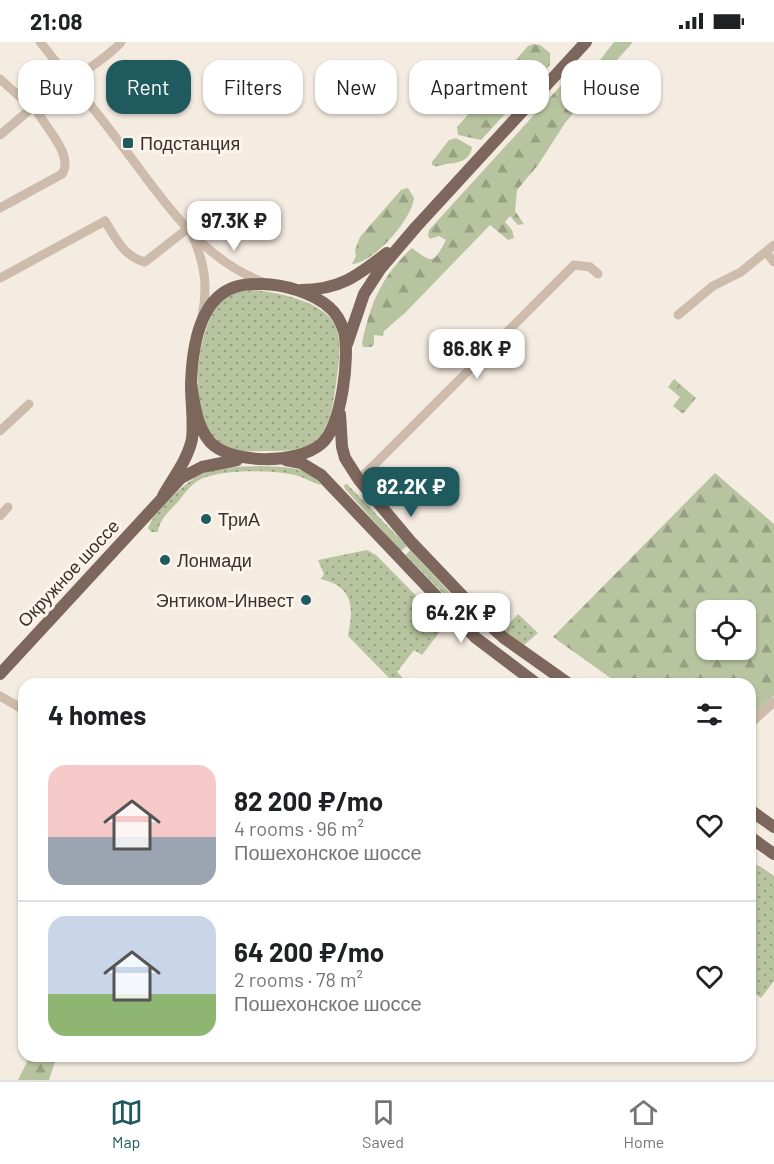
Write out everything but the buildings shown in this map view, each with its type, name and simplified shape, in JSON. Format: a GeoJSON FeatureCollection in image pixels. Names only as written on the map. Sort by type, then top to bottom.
{"type":"FeatureCollection","features":[{"type":"Feature","properties":{"kind":"main road","name":"Окружное шоссе"},"geometry":{"type":"LineString","coordinates":[[191,382],[199,422],[208,440],[226,453],[250,458],[276,459],[309,451],[323,443],[334,423],[341,398],[346,350],[363,294],[404,239],[586,42]]}},
{"type":"Feature","properties":{"kind":"main road","name":"Окружное шоссе"},"geometry":{"type":"LineString","coordinates":[[295,290],[327,289],[343,283],[367,268],[404,239]]}},
{"type":"Feature","properties":{"kind":"main road","name":"Окружное шоссе"},"geometry":{"type":"LineString","coordinates":[[163,496],[190,445],[191,382],[194,350],[200,325],[214,302],[229,289],[245,285],[271,284],[295,290],[320,301],[332,310],[344,330],[346,350]]}},
{"type":"Feature","properties":{"kind":"main road"},"geometry":{"type":"LineString","coordinates":[[341,398],[342,447],[345,458],[359,480],[412,543],[494,629],[561,678]]}},
{"type":"Feature","properties":{"kind":"main road","name":"Окружное шоссе"},"geometry":{"type":"LineString","coordinates":[[0,674],[181,478],[194,470],[221,462],[250,458]]}},
{"type":"Feature","properties":{"kind":"main road"},"geometry":{"type":"LineString","coordinates":[[276,459],[301,463],[321,475],[482,643],[529,678]]}},
{"type":"Feature","properties":{"kind":"main road"},"geometry":{"type":"LineString","coordinates":[[482,643],[494,629]]}},
{"type":"Feature","properties":{"kind":"main road"},"geometry":{"type":"LineString","coordinates":[[756,814],[774,827]]}},
{"type":"Feature","properties":{"kind":"main road"},"geometry":{"type":"LineString","coordinates":[[756,841],[774,854]]}},
{"type":"Feature","properties":{"kind":"street"},"geometry":{"type":"LineString","coordinates":[[40,42],[54,60]]}},
{"type":"Feature","properties":{"kind":"street"},"geometry":{"type":"LineString","coordinates":[[94,64],[121,42]]}},
{"type":"Feature","properties":{"kind":"street"},"geometry":{"type":"LineString","coordinates":[[0,79],[18,95]]}},
{"type":"Feature","properties":{"kind":"street"},"geometry":{"type":"LineString","coordinates":[[94,110],[189,230],[235,269],[271,284]]}},
{"type":"Feature","properties":{"kind":"street"},"geometry":{"type":"LineString","coordinates":[[0,135],[25,114]]}},
{"type":"Feature","properties":{"kind":"street"},"geometry":{"type":"LineString","coordinates":[[0,208],[62,174],[65,170],[65,154],[39,114]]}},
{"type":"Feature","properties":{"kind":"street"},"geometry":{"type":"LineString","coordinates":[[0,278],[105,221],[124,251],[136,260],[144,262],[189,230]]}},
{"type":"Feature","properties":{"kind":"street"},"geometry":{"type":"LineString","coordinates":[[189,230],[201,254],[206,282],[200,325]]}},
{"type":"Feature","properties":{"kind":"street"},"geometry":{"type":"LineString","coordinates":[[678,315],[713,286],[741,272],[774,245]]}},
{"type":"Feature","properties":{"kind":"street"},"geometry":{"type":"LineString","coordinates":[[766,252],[774,262]]}},
{"type":"Feature","properties":{"kind":"street"},"geometry":{"type":"LineString","coordinates":[[359,480],[574,265],[590,267],[598,274]]}},
{"type":"Feature","properties":{"kind":"street"},"geometry":{"type":"LineString","coordinates":[[0,431],[29,404]]}},
{"type":"Feature","properties":{"kind":"street"},"geometry":{"type":"LineString","coordinates":[[0,516],[8,507]]}},
{"type":"Feature","properties":{"kind":"street"},"geometry":{"type":"LineString","coordinates":[[0,696],[18,706]]}},
{"type":"Feature","properties":{"kind":"street"},"geometry":{"type":"LineString","coordinates":[[756,718],[774,702]]}},
{"type":"Feature","properties":{"kind":"green space"},"geometry":{"type":"Polygon","coordinates":[[[614,42],[633,42],[617,60],[600,60],[614,42]]]}},
{"type":"Feature","properties":{"kind":"green space"},"geometry":{"type":"Polygon","coordinates":[[[540,45],[550,53],[550,65],[549,60],[516,60],[528,46],[540,45]]]}},
{"type":"Feature","properties":{"kind":"green space"},"geometry":{"type":"Polygon","coordinates":[[[561,85],[561,114],[572,114],[538,165],[517,190],[515,211],[524,224],[518,225],[510,216],[505,222],[512,230],[514,238],[508,240],[490,225],[406,312],[384,331],[383,336],[374,335],[374,345],[363,347],[365,328],[374,303],[392,269],[412,248],[429,259],[438,254],[446,240],[439,236],[430,239],[429,230],[535,114],[549,114],[549,98],[561,85]]]}},
{"type":"Feature","properties":{"kind":"green space"},"geometry":{"type":"Polygon","coordinates":[[[468,114],[505,114],[481,140],[458,135],[457,127],[468,114]]]}},
{"type":"Feature","properties":{"kind":"green space"},"geometry":{"type":"Polygon","coordinates":[[[456,138],[472,147],[469,155],[459,162],[432,165],[449,140],[456,138]]]}},
{"type":"Feature","properties":{"kind":"green space"},"geometry":{"type":"Polygon","coordinates":[[[408,188],[414,198],[412,207],[399,228],[371,256],[352,264],[360,237],[401,190],[408,188]]]}},
{"type":"Feature","properties":{"kind":"green space"},"geometry":{"type":"Polygon","coordinates":[[[251,290],[287,296],[313,305],[332,320],[337,330],[339,357],[331,414],[322,433],[307,446],[282,451],[230,449],[212,436],[204,419],[199,399],[198,376],[205,332],[212,314],[222,301],[235,293],[251,290]]]}},
{"type":"Feature","properties":{"kind":"green space"},"geometry":{"type":"Polygon","coordinates":[[[674,379],[696,398],[683,414],[673,406],[680,397],[668,387],[674,379]]]}},
{"type":"Feature","properties":{"kind":"green space"},"geometry":{"type":"Polygon","coordinates":[[[287,467],[302,471],[316,479],[321,485],[295,475],[273,472],[222,473],[201,479],[188,489],[165,516],[158,532],[151,532],[148,528],[165,504],[180,489],[200,475],[221,468],[287,467]]]}},
{"type":"Feature","properties":{"kind":"green space"},"geometry":{"type":"Polygon","coordinates":[[[715,473],[774,524],[774,696],[756,712],[756,678],[611,678],[553,637],[715,473]]]}},
{"type":"Feature","properties":{"kind":"green space"},"geometry":{"type":"Polygon","coordinates":[[[347,484],[407,546],[401,551],[345,489],[344,485],[347,484]]]}},
{"type":"Feature","properties":{"kind":"green space"},"geometry":{"type":"Polygon","coordinates":[[[367,550],[376,555],[445,625],[422,655],[414,650],[397,672],[403,678],[389,678],[348,636],[351,616],[349,599],[340,587],[321,579],[324,574],[318,560],[367,550]]]}},
{"type":"Feature","properties":{"kind":"green space"},"geometry":{"type":"Polygon","coordinates":[[[410,550],[483,628],[484,632],[480,632],[406,555],[410,550]]]}},
{"type":"Feature","properties":{"kind":"green space"},"geometry":{"type":"Polygon","coordinates":[[[518,614],[538,633],[524,645],[513,639],[506,631],[506,627],[518,614]]]}},
{"type":"Feature","properties":{"kind":"green space"},"geometry":{"type":"Polygon","coordinates":[[[756,865],[774,876],[774,981],[761,998],[756,994],[756,865]]]}},
{"type":"Feature","properties":{"kind":"green space"},"geometry":{"type":"Polygon","coordinates":[[[27,1062],[55,1062],[49,1080],[18,1080],[27,1062]]]}},
{"type":"Feature","properties":{"kind":"place","name":"Подстанция"},"geometry":{"type":"Point","coordinates":[128,143]}},
{"type":"Feature","properties":{"kind":"place","name":"ТриА"},"geometry":{"type":"Point","coordinates":[206,519]}},
{"type":"Feature","properties":{"kind":"place","name":"Лонмади"},"geometry":{"type":"Point","coordinates":[165,560]}},
{"type":"Feature","properties":{"kind":"place","name":"Энтиком-Инвест"},"geometry":{"type":"Point","coordinates":[306,600]}}]}
